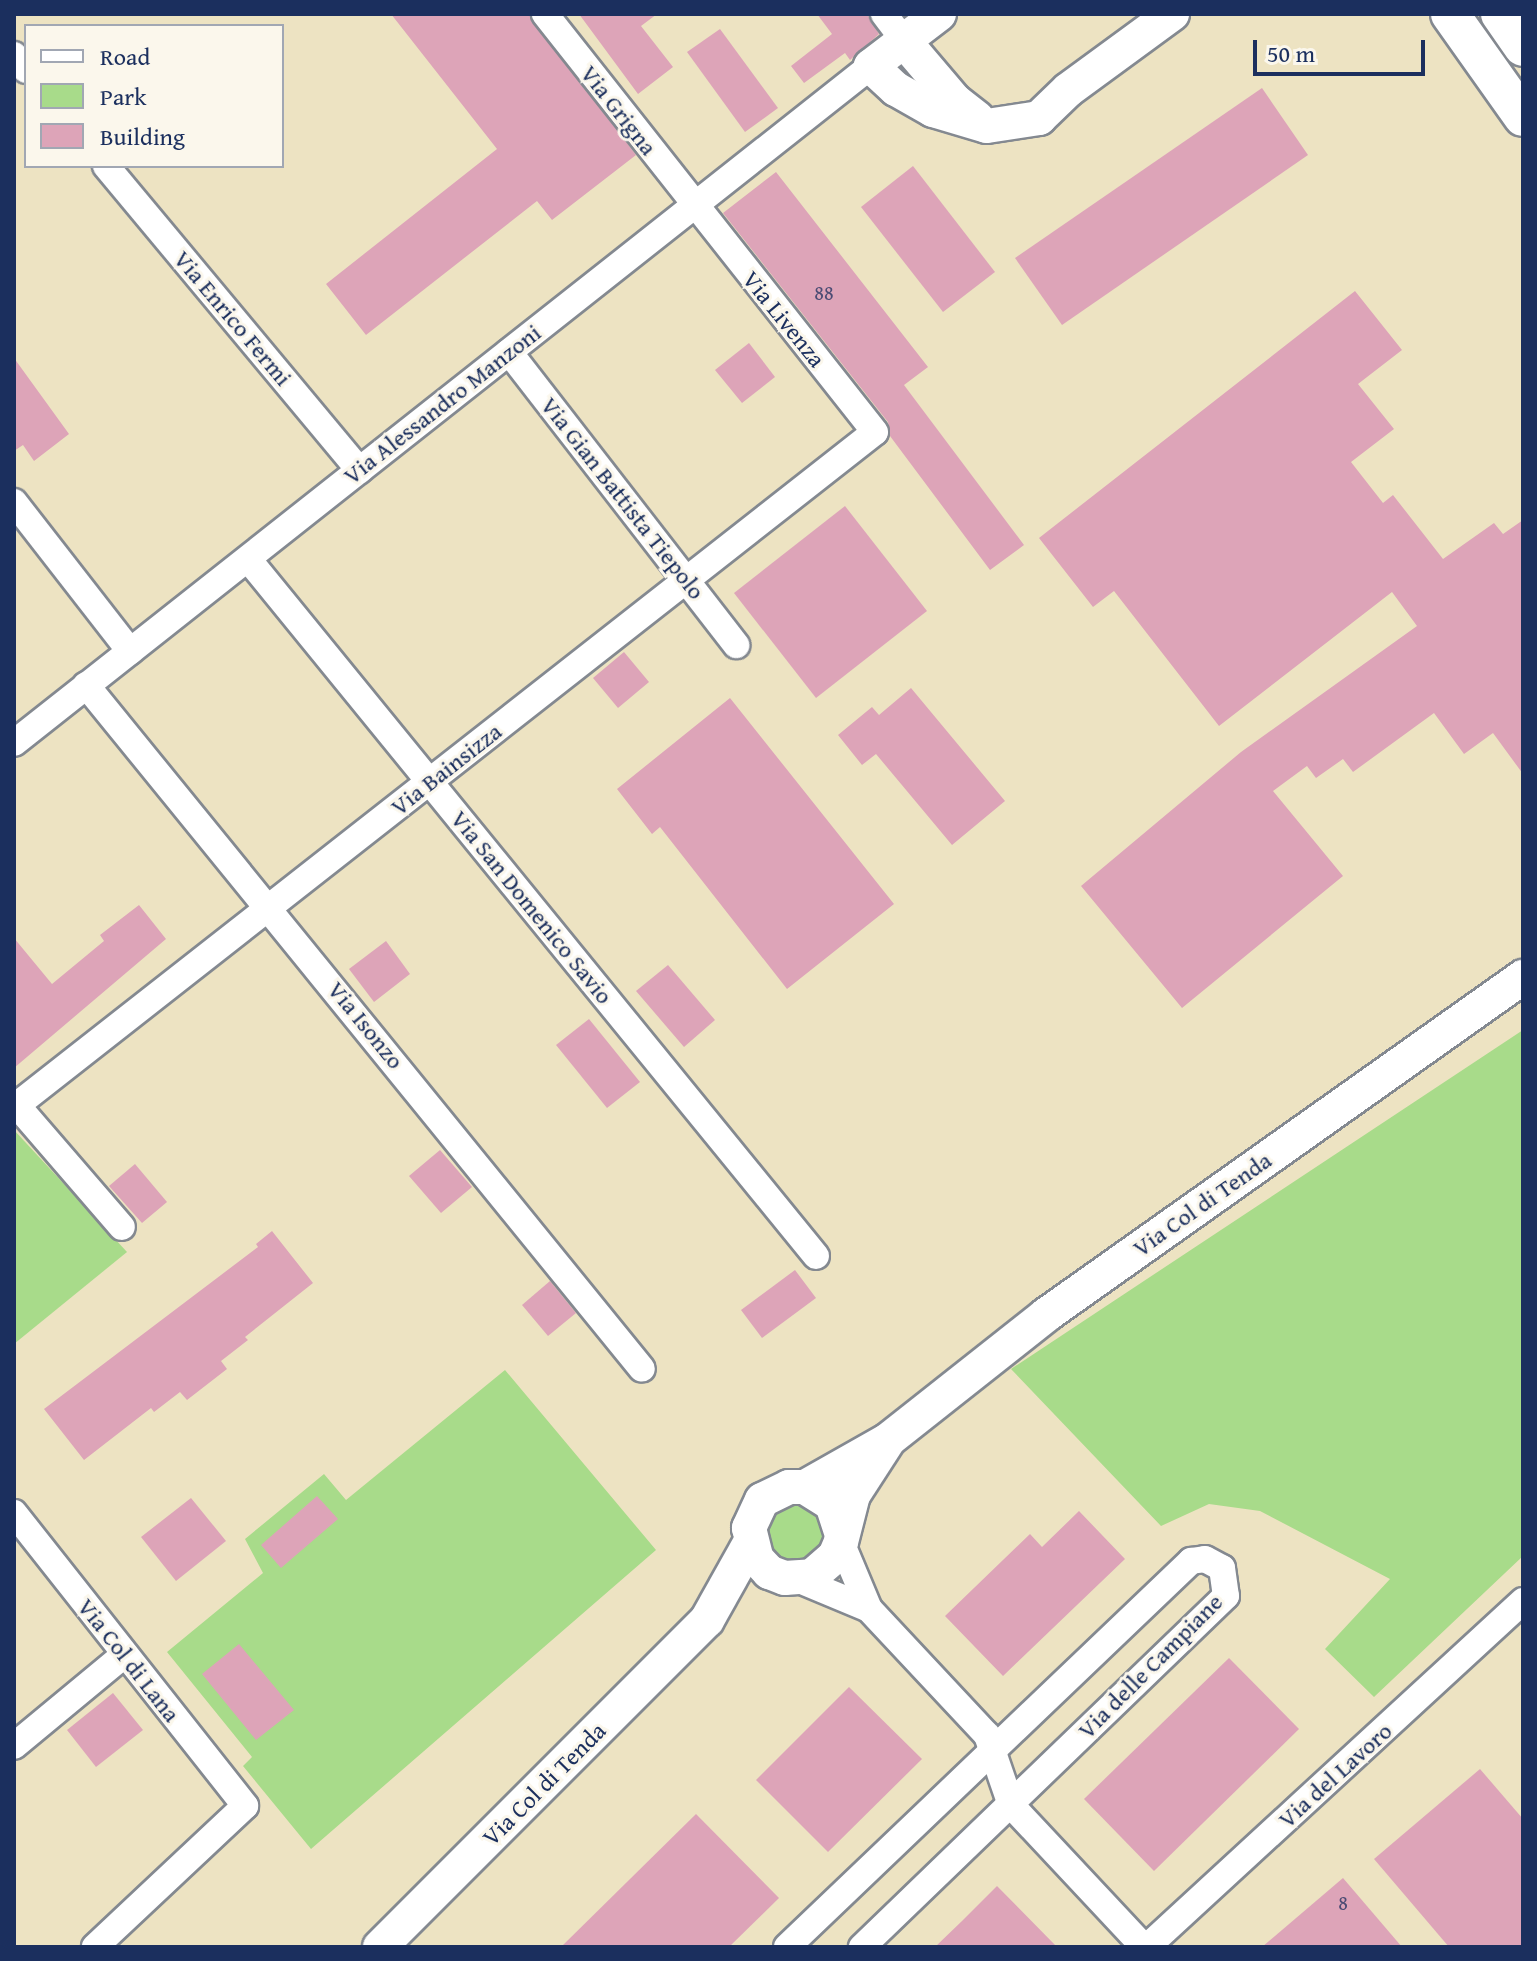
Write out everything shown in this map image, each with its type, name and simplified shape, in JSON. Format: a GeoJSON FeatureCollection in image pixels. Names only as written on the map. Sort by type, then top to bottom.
{"type":"FeatureCollection","features":[{"type":"Feature","properties":{"kind":"highway"},"geometry":{"type":"LineString","coordinates":[[1450,14],[1523,117]]}},
{"type":"Feature","properties":{"kind":"highway"},"geometry":{"type":"LineString","coordinates":[[1500,14],[1523,47]]}},
{"type":"Feature","properties":{"kind":"main road","name":"Via Alessandro Manzoni"},"geometry":{"type":"LineString","coordinates":[[871,66],[894,27],[939,14]]}},
{"type":"Feature","properties":{"kind":"main road"},"geometry":{"type":"LineString","coordinates":[[871,66],[896,89],[933,110],[987,126],[1039,118],[1068,90],[1172,14]]}},
{"type":"Feature","properties":{"kind":"main road"},"geometry":{"type":"LineString","coordinates":[[894,27],[955,101],[987,126]]}},
{"type":"Feature","properties":{"kind":"main road","name":"Via Col di Tenda"},"geometry":{"type":"LineString","coordinates":[[380,1947],[707,1620],[750,1543],[753,1513],[762,1500],[774,1491],[805,1487],[888,1440],[1046,1315],[1523,977]]}},
{"type":"Feature","properties":{"kind":"main road","name":"Via Col di Tenda"},"geometry":{"type":"LineString","coordinates":[[707,1620],[791,1578],[825,1568],[841,1539],[853,1495],[888,1440]]}},
{"type":"Feature","properties":{"kind":"main road"},"geometry":{"type":"LineString","coordinates":[[805,1487],[832,1504],[841,1539]]}},
{"type":"Feature","properties":{"kind":"main road"},"geometry":{"type":"LineString","coordinates":[[750,1543],[769,1572],[791,1578]]}},
{"type":"Feature","properties":{"kind":"street","name":"Via Grigna"},"geometry":{"type":"LineString","coordinates":[[545,14],[693,205]]}},
{"type":"Feature","properties":{"kind":"street","name":"Via Alessandro Manzoni"},"geometry":{"type":"LineString","coordinates":[[14,743],[871,66]]}},
{"type":"Feature","properties":{"kind":"street","name":"Via Enrico Fermi"},"geometry":{"type":"LineString","coordinates":[[108,168],[359,470]]}},
{"type":"Feature","properties":{"kind":"street","name":"Via Livenza"},"geometry":{"type":"LineString","coordinates":[[693,205],[875,432]]}},
{"type":"Feature","properties":{"kind":"street","name":"Via Gian Battista Tiepolo"},"geometry":{"type":"LineString","coordinates":[[509,352],[736,645]]}},
{"type":"Feature","properties":{"kind":"street","name":"Via Bainsizza"},"geometry":{"type":"LineString","coordinates":[[15,1103],[875,432]]}},
{"type":"Feature","properties":{"kind":"street"},"geometry":{"type":"LineString","coordinates":[[14,502],[130,651]]}},
{"type":"Feature","properties":{"kind":"street","name":"Via San Domenico Savio"},"geometry":{"type":"LineString","coordinates":[[248,559],[816,1256]]}},
{"type":"Feature","properties":{"kind":"street","name":"Via Isonzo"},"geometry":{"type":"LineString","coordinates":[[86,685],[270,907],[642,1369]]}},
{"type":"Feature","properties":{"kind":"street"},"geometry":{"type":"LineString","coordinates":[[15,1103],[122,1227]]}},
{"type":"Feature","properties":{"kind":"street","name":"Via Col di Lana"},"geometry":{"type":"LineString","coordinates":[[14,1513],[245,1806],[95,1947]]}},
{"type":"Feature","properties":{"kind":"street"},"geometry":{"type":"LineString","coordinates":[[841,1539],[869,1609],[987,1735],[1011,1805],[1146,1947]]}},
{"type":"Feature","properties":{"kind":"street","name":"Via delle Campiane"},"geometry":{"type":"LineString","coordinates":[[787,1947],[1191,1561],[1205,1559],[1222,1568],[1226,1596],[862,1947]]}},
{"type":"Feature","properties":{"kind":"street"},"geometry":{"type":"LineString","coordinates":[[791,1578],[869,1609]]}},
{"type":"Feature","properties":{"kind":"street","name":"Via del Lavoro"},"geometry":{"type":"LineString","coordinates":[[1146,1947],[1523,1601]]}},
{"type":"Feature","properties":{"kind":"street"},"geometry":{"type":"LineString","coordinates":[[14,1746],[124,1655]]}},
{"type":"Feature","properties":{"kind":"green space"},"geometry":{"type":"Polygon","coordinates":[[[1523,1030],[1523,1556],[1374,1697],[1325,1649],[1390,1579],[1260,1511],[1209,1504],[1161,1526],[1011,1369],[1523,1030]]]}},
{"type":"Feature","properties":{"kind":"green space"},"geometry":{"type":"Polygon","coordinates":[[[14,1130],[127,1252],[14,1344],[14,1130]]]}},
{"type":"Feature","properties":{"kind":"green space"},"geometry":{"type":"Polygon","coordinates":[[[505,1370],[656,1550],[311,1849],[243,1766],[252,1757],[167,1652],[263,1573],[245,1539],[324,1474],[346,1500],[505,1370]]]}},
{"type":"Feature","properties":{"kind":"green space"},"geometry":{"type":"Polygon","coordinates":[[[794,1504],[805,1506],[815,1513],[822,1523],[822,1545],[815,1555],[805,1562],[794,1564],[783,1562],[773,1555],[766,1545],[764,1534],[766,1523],[773,1513],[783,1506],[794,1504]]]}},
{"type":"Feature","properties":{"kind":"building"},"geometry":{"type":"Polygon","coordinates":[[[391,14],[529,14],[636,155],[552,220],[537,201],[366,335],[326,284],[497,149],[391,14]]]}},
{"type":"Feature","properties":{"kind":"building"},"geometry":{"type":"Polygon","coordinates":[[[579,14],[657,14],[641,26],[673,67],[638,94],[579,14]]]}},
{"type":"Feature","properties":{"kind":"building"},"geometry":{"type":"Polygon","coordinates":[[[817,14],[867,14],[879,34],[850,60],[845,53],[804,83],[791,66],[832,34],[817,14]]]}},
{"type":"Feature","properties":{"kind":"building"},"geometry":{"type":"Polygon","coordinates":[[[720,29],[778,108],[745,132],[687,52],[720,29]]]}},
{"type":"Feature","properties":{"kind":"building"},"geometry":{"type":"Polygon","coordinates":[[[1262,88],[1308,155],[1062,325],[1015,258],[1262,88]]]}},
{"type":"Feature","properties":{"kind":"building"},"geometry":{"type":"Polygon","coordinates":[[[913,166],[995,272],[943,312],[861,207],[913,166]]]}},
{"type":"Feature","properties":{"kind":"building"},"geometry":{"type":"Polygon","coordinates":[[[776,172],[928,367],[904,385],[1024,545],[990,570],[890,436],[888,422],[723,213],[776,172]]]}},
{"type":"Feature","properties":{"kind":"building"},"geometry":{"type":"Polygon","coordinates":[[[1355,291],[1402,350],[1358,384],[1394,429],[1351,462],[1383,503],[1393,495],[1443,559],[1494,523],[1503,534],[1523,520],[1523,774],[1493,733],[1464,754],[1434,713],[1353,772],[1343,759],[1316,778],[1307,766],[1273,791],[1343,876],[1182,1008],[1081,886],[1241,752],[1417,626],[1392,592],[1219,726],[1114,591],[1093,607],[1039,538],[1355,291]]]}},
{"type":"Feature","properties":{"kind":"building"},"geometry":{"type":"Polygon","coordinates":[[[749,343],[775,377],[742,403],[715,370],[749,343]]]}},
{"type":"Feature","properties":{"kind":"building"},"geometry":{"type":"Polygon","coordinates":[[[14,358],[69,434],[34,461],[23,445],[14,451],[14,358]]]}},
{"type":"Feature","properties":{"kind":"building"},"geometry":{"type":"Polygon","coordinates":[[[845,506],[927,611],[816,698],[734,593],[845,506]]]}},
{"type":"Feature","properties":{"kind":"building"},"geometry":{"type":"Polygon","coordinates":[[[624,652],[649,682],[618,708],[593,678],[624,652]]]}},
{"type":"Feature","properties":{"kind":"building"},"geometry":{"type":"Polygon","coordinates":[[[911,688],[1005,801],[952,845],[876,754],[862,765],[838,735],[872,707],[879,715],[911,688]]]}},
{"type":"Feature","properties":{"kind":"building"},"geometry":{"type":"Polygon","coordinates":[[[730,698],[894,904],[787,989],[660,827],[652,834],[617,789],[730,698]]]}},
{"type":"Feature","properties":{"kind":"building"},"geometry":{"type":"Polygon","coordinates":[[[139,905],[166,939],[14,1068],[14,938],[52,984],[104,941],[100,935],[139,905]]]}},
{"type":"Feature","properties":{"kind":"building"},"geometry":{"type":"Polygon","coordinates":[[[386,941],[410,974],[374,1002],[349,969],[386,941]]]}},
{"type":"Feature","properties":{"kind":"building"},"geometry":{"type":"Polygon","coordinates":[[[668,965],[715,1020],[684,1047],[636,991],[668,965]]]}},
{"type":"Feature","properties":{"kind":"building"},"geometry":{"type":"Polygon","coordinates":[[[589,1019],[640,1082],[607,1108],[556,1045],[589,1019]]]}},
{"type":"Feature","properties":{"kind":"building"},"geometry":{"type":"Polygon","coordinates":[[[440,1150],[472,1187],[441,1213],[409,1176],[440,1150]]]}},
{"type":"Feature","properties":{"kind":"building"},"geometry":{"type":"Polygon","coordinates":[[[135,1164],[167,1202],[142,1223],[109,1186],[135,1164]]]}},
{"type":"Feature","properties":{"kind":"building"},"geometry":{"type":"Polygon","coordinates":[[[272,1231],[313,1283],[245,1337],[248,1340],[221,1361],[227,1369],[187,1400],[180,1392],[154,1412],[151,1408],[84,1460],[44,1409],[258,1247],[256,1244],[272,1231]]]}},
{"type":"Feature","properties":{"kind":"building"},"geometry":{"type":"Polygon","coordinates":[[[795,1270],[816,1298],[762,1338],[741,1310],[795,1270]]]}},
{"type":"Feature","properties":{"kind":"building"},"geometry":{"type":"Polygon","coordinates":[[[550,1281],[576,1313],[548,1336],[522,1305],[550,1281]]]}},
{"type":"Feature","properties":{"kind":"building"},"geometry":{"type":"Polygon","coordinates":[[[317,1496],[338,1519],[281,1568],[261,1545],[317,1496]]]}},
{"type":"Feature","properties":{"kind":"building"},"geometry":{"type":"Polygon","coordinates":[[[191,1498],[226,1541],[176,1581],[141,1537],[191,1498]]]}},
{"type":"Feature","properties":{"kind":"building"},"geometry":{"type":"Polygon","coordinates":[[[1079,1511],[1125,1559],[1003,1676],[945,1616],[1030,1534],[1042,1547],[1079,1511]]]}},
{"type":"Feature","properties":{"kind":"building"},"geometry":{"type":"Polygon","coordinates":[[[239,1644],[294,1710],[256,1740],[202,1674],[239,1644]]]}},
{"type":"Feature","properties":{"kind":"building"},"geometry":{"type":"Polygon","coordinates":[[[1229,1658],[1299,1729],[1154,1871],[1084,1799],[1229,1658]]]}},
{"type":"Feature","properties":{"kind":"building"},"geometry":{"type":"Polygon","coordinates":[[[849,1687],[922,1759],[828,1852],[756,1780],[849,1687]]]}},
{"type":"Feature","properties":{"kind":"building"},"geometry":{"type":"Polygon","coordinates":[[[113,1693],[143,1730],[96,1767],[67,1730],[113,1693]]]}},
{"type":"Feature","properties":{"kind":"building"},"geometry":{"type":"Polygon","coordinates":[[[1480,1769],[1523,1819],[1523,1947],[1449,1947],[1374,1859],[1480,1769]]]}},
{"type":"Feature","properties":{"kind":"building"},"geometry":{"type":"Polygon","coordinates":[[[696,1814],[779,1898],[729,1947],[561,1947],[696,1814]]]}},
{"type":"Feature","properties":{"kind":"building"},"geometry":{"type":"Polygon","coordinates":[[[1343,1878],[1402,1947],[1262,1947],[1343,1878]]]}},
{"type":"Feature","properties":{"kind":"building"},"geometry":{"type":"Polygon","coordinates":[[[997,1886],[1057,1947],[935,1947],[962,1921],[997,1886]]]}}]}
